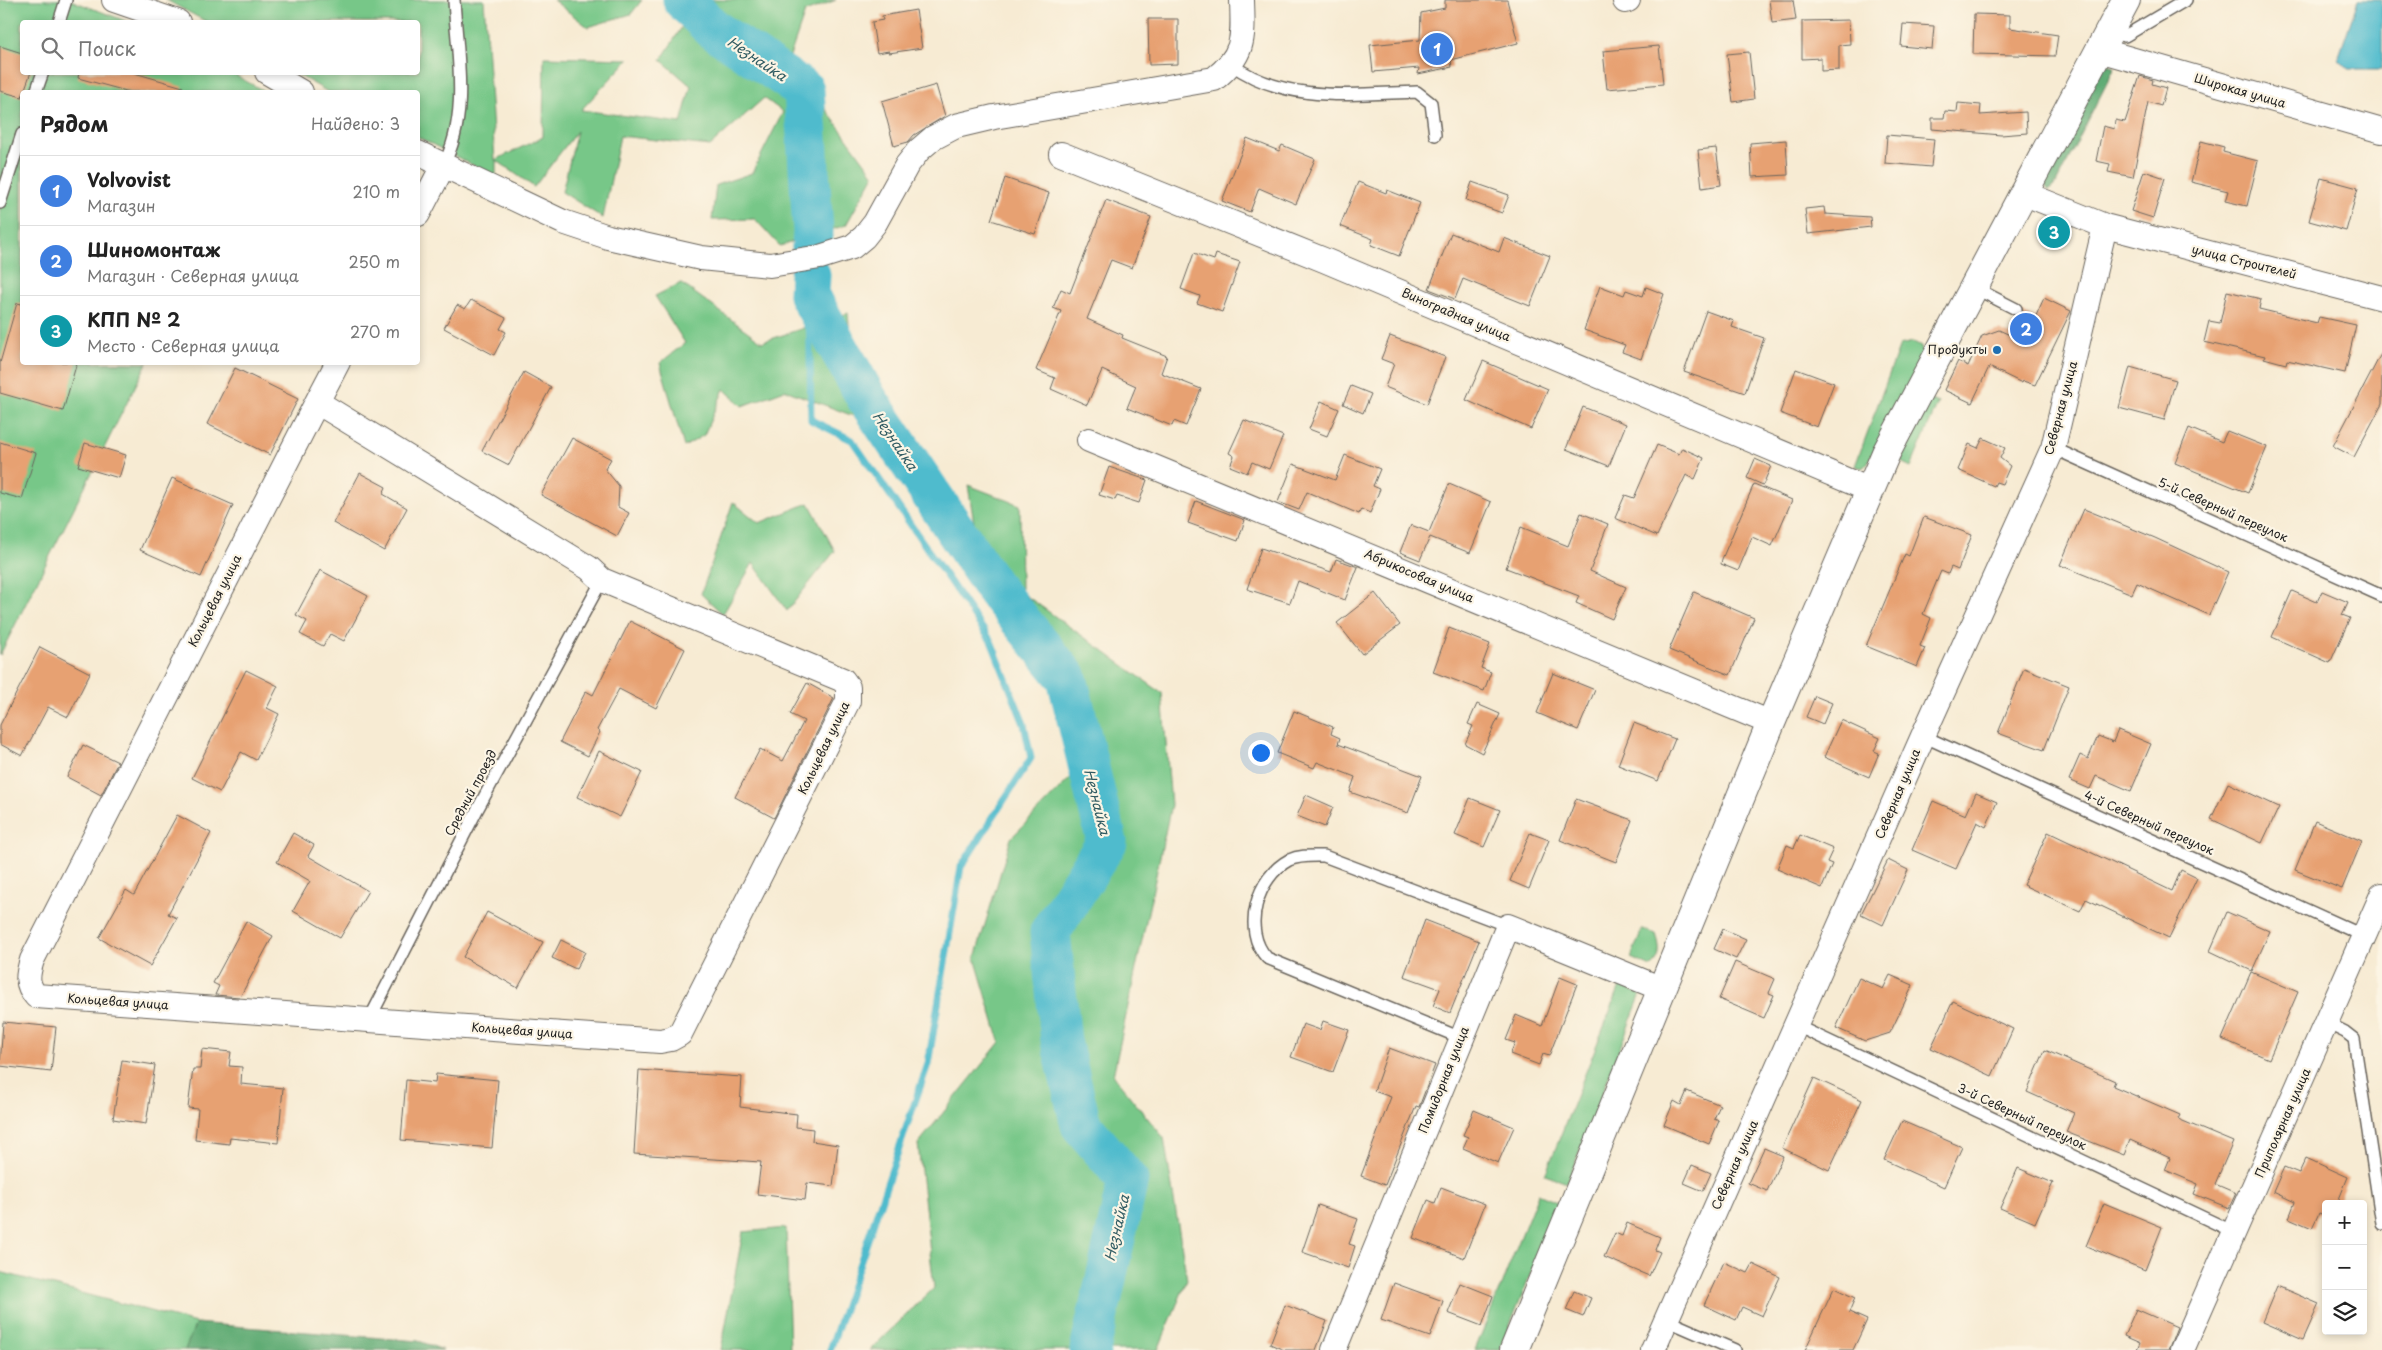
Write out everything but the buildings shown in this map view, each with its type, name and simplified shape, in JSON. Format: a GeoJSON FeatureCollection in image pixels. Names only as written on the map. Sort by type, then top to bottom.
{"type":"FeatureCollection","features":[{"type":"Feature","properties":{"kind":"street"},"geometry":{"type":"LineString","coordinates":[[420,154],[563,222],[608,237],[701,258],[770,265],[820,257],[852,247],[864,237],[875,223],[907,165],[919,150],[934,138],[956,126],[994,117],[1214,79],[1239,54],[1243,40],[1242,0]]}},
{"type":"Feature","properties":{"kind":"street"},"geometry":{"type":"LineString","coordinates":[[1514,1350],[1662,988],[1760,718],[1859,485],[1906,414],[2126,0]]}},
{"type":"Feature","properties":{"kind":"street"},"geometry":{"type":"LineString","coordinates":[[126,1],[173,20]]}},
{"type":"Feature","properties":{"kind":"street","name":"Широкая улица"},"geometry":{"type":"LineString","coordinates":[[2104,41],[2382,131]]}},
{"type":"Feature","properties":{"kind":"street"},"geometry":{"type":"LineString","coordinates":[[272,75],[298,90]]}},
{"type":"Feature","properties":{"kind":"street","name":"Виноградная улица"},"geometry":{"type":"LineString","coordinates":[[1061,154],[1333,263],[1859,485]]}},
{"type":"Feature","properties":{"kind":"street"},"geometry":{"type":"LineString","coordinates":[[420,210],[444,166]]}},
{"type":"Feature","properties":{"kind":"street","name":"улица Строителей"},"geometry":{"type":"LineString","coordinates":[[2023,193],[2105,226],[2382,298]]}},
{"type":"Feature","properties":{"kind":"street","name":"Северная улица"},"geometry":{"type":"LineString","coordinates":[[1653,1350],[1923,736],[2053,448],[2105,226]]}},
{"type":"Feature","properties":{"kind":"street","name":"Кольцевая улица"},"geometry":{"type":"LineString","coordinates":[[317,402],[589,568],[602,580],[843,680],[848,687],[850,694],[848,701],[680,1034],[660,1041],[36,996],[29,987],[27,976],[32,960],[317,402],[336,365]]}},
{"type":"Feature","properties":{"kind":"street","name":"Абрикосовая улица"},"geometry":{"type":"LineString","coordinates":[[1089,440],[1760,718]]}},
{"type":"Feature","properties":{"kind":"street","name":"Приполярная улица"},"geometry":{"type":"LineString","coordinates":[[2182,1350],[2382,895]]}},
{"type":"Feature","properties":{"kind":"street"},"geometry":{"type":"LineString","coordinates":[[1508,926],[1662,988]]}},
{"type":"Feature","properties":{"kind":"street","name":"Помидорная улица"},"geometry":{"type":"LineString","coordinates":[[1334,1350],[1460,1038],[1508,926]]}},
{"type":"Feature","properties":{"kind":"lane"},"geometry":{"type":"LineString","coordinates":[[60,20],[66,0]]}},
{"type":"Feature","properties":{"kind":"lane"},"geometry":{"type":"LineString","coordinates":[[444,166],[452,150],[460,104],[454,0]]}},
{"type":"Feature","properties":{"kind":"lane"},"geometry":{"type":"LineString","coordinates":[[2104,41],[2118,36],[2125,36],[2186,0]]}},
{"type":"Feature","properties":{"kind":"lane"},"geometry":{"type":"LineString","coordinates":[[1231,64],[1244,74],[1283,89],[1333,95],[1417,92],[1431,103],[1435,134]]}},
{"type":"Feature","properties":{"kind":"lane"},"geometry":{"type":"LineString","coordinates":[[37,90],[42,75]]}},
{"type":"Feature","properties":{"kind":"lane"},"geometry":{"type":"LineString","coordinates":[[0,203],[20,140]]}},
{"type":"Feature","properties":{"kind":"lane"},"geometry":{"type":"LineString","coordinates":[[1973,287],[2016,308]]}},
{"type":"Feature","properties":{"kind":"lane","name":"5-й Северный переулок"},"geometry":{"type":"LineString","coordinates":[[2053,448],[2382,596]]}},
{"type":"Feature","properties":{"kind":"lane","name":"Средний проезд"},"geometry":{"type":"LineString","coordinates":[[369,1020],[476,812],[602,580]]}},
{"type":"Feature","properties":{"kind":"lane","name":"4-й Северный переулок"},"geometry":{"type":"LineString","coordinates":[[1923,736],[2364,936]]}},
{"type":"Feature","properties":{"kind":"lane"},"geometry":{"type":"LineString","coordinates":[[1460,1038],[1267,958],[1257,944],[1254,926],[1256,909],[1262,888],[1273,872],[1290,860],[1300,856],[1324,856],[1508,926]]}},
{"type":"Feature","properties":{"kind":"lane"},"geometry":{"type":"LineString","coordinates":[[2327,1023],[2354,1039],[2382,1224]]}},
{"type":"Feature","properties":{"kind":"lane","name":"3-й Северный переулок"},"geometry":{"type":"LineString","coordinates":[[1797,1026],[2234,1232]]}},
{"type":"Feature","properties":{"kind":"lane"},"geometry":{"type":"LineString","coordinates":[[1666,1320],[1735,1350]]}},
{"type":"Feature","properties":{"kind":"green space"},"geometry":{"type":"Polygon","coordinates":[[[0,0],[70,0],[124,20],[20,20],[20,75],[235,75],[262,90],[20,90],[20,365],[146,365],[0,655],[0,0]]]}},
{"type":"Feature","properties":{"kind":"green space"},"geometry":{"type":"Polygon","coordinates":[[[166,0],[484,0],[495,160],[543,137],[544,57],[629,59],[581,110],[681,123],[691,86],[661,60],[699,0],[836,0],[805,12],[789,59],[874,175],[846,225],[780,246],[755,219],[712,220],[716,185],[752,173],[783,112],[764,98],[710,146],[620,136],[603,218],[562,192],[577,131],[534,187],[496,160],[496,177],[420,138],[420,90],[325,90],[298,75],[420,75],[420,20],[203,20],[166,0]]]}},
{"type":"Feature","properties":{"kind":"green space"},"geometry":{"type":"Polygon","coordinates":[[[553,0],[642,0],[631,14],[588,27],[553,0]]]}},
{"type":"Feature","properties":{"kind":"green space"},"geometry":{"type":"Polygon","coordinates":[[[2099,64],[2115,67],[2055,186],[2049,191],[2044,184],[2099,64]]]}},
{"type":"Feature","properties":{"kind":"green space"},"geometry":{"type":"Polygon","coordinates":[[[681,283],[762,342],[848,313],[856,417],[785,390],[742,406],[724,389],[704,435],[684,447],[660,363],[685,343],[655,296],[681,283]]]}},
{"type":"Feature","properties":{"kind":"green space"},"geometry":{"type":"Polygon","coordinates":[[[1912,342],[1921,347],[1923,356],[1867,464],[1862,468],[1855,466],[1900,345],[1912,342]]]}},
{"type":"Feature","properties":{"kind":"green space"},"geometry":{"type":"Polygon","coordinates":[[[1929,399],[1938,403],[1911,467],[1901,462],[1929,399]]]}},
{"type":"Feature","properties":{"kind":"green space"},"geometry":{"type":"Polygon","coordinates":[[[968,485],[1020,505],[1021,592],[1162,693],[1171,805],[1113,1076],[1164,1138],[1187,1280],[1158,1350],[870,1350],[934,1288],[918,1144],[1000,1042],[975,958],[1011,838],[1104,744],[987,606],[968,485]]]}},
{"type":"Feature","properties":{"kind":"green space"},"geometry":{"type":"Polygon","coordinates":[[[733,502],[759,523],[809,503],[835,551],[787,611],[753,563],[723,614],[701,594],[733,502]]]}},
{"type":"Feature","properties":{"kind":"green space"},"geometry":{"type":"Polygon","coordinates":[[[1642,929],[1656,934],[1659,952],[1657,960],[1651,967],[1631,958],[1642,929]]]}},
{"type":"Feature","properties":{"kind":"green space"},"geometry":{"type":"Polygon","coordinates":[[[1620,986],[1641,994],[1567,1183],[1545,1175],[1620,986]]]}},
{"type":"Feature","properties":{"kind":"green space"},"geometry":{"type":"Polygon","coordinates":[[[1538,1194],[1559,1203],[1500,1350],[1475,1350],[1538,1194]]]}},
{"type":"Feature","properties":{"kind":"green space"},"geometry":{"type":"Polygon","coordinates":[[[786,1228],[790,1350],[721,1350],[743,1232],[786,1228]]]}},
{"type":"Feature","properties":{"kind":"green space"},"geometry":{"type":"Polygon","coordinates":[[[0,1272],[196,1323],[185,1350],[0,1350],[0,1272]]]}},
{"type":"Feature","properties":{"kind":"green space"},"geometry":{"type":"Polygon","coordinates":[[[196,1323],[419,1341],[443,1350],[185,1350],[196,1323]]]}},
{"type":"Feature","properties":{"kind":"water"},"geometry":{"type":"Polygon","coordinates":[[[2358,0],[2382,0],[2382,69],[2348,69],[2338,59],[2358,0]]]}},
{"type":"Feature","properties":{"kind":"waterway","name":"Незнайка"},"geometry":{"type":"LineString","coordinates":[[683,0],[713,29],[804,90],[813,231],[812,248]]}},
{"type":"Feature","properties":{"kind":"waterway","name":"Незнайка"},"geometry":{"type":"LineString","coordinates":[[810,275],[809,295],[869,402],[995,589],[1067,678],[1107,842],[1050,932],[1061,1041],[1081,1125],[1128,1180],[1090,1350]]}},
{"type":"Feature","properties":{"kind":"waterway","name":"Незнайка"},"geometry":{"type":"LineString","coordinates":[[809,295],[811,420],[852,440],[991,641],[1024,724],[1031,758],[961,867],[928,1064],[830,1350]]}},
{"type":"Feature","properties":{"kind":"place","name":"Volvovist"},"geometry":{"type":"Point","coordinates":[1437,49]}},
{"type":"Feature","properties":{"kind":"place","name":"КПП № 2"},"geometry":{"type":"Point","coordinates":[2054,232]}},
{"type":"Feature","properties":{"kind":"place","name":"Шиномонтаж"},"geometry":{"type":"Point","coordinates":[2026,329]}},
{"type":"Feature","properties":{"kind":"place","name":"Продукты"},"geometry":{"type":"Point","coordinates":[1997,350]}}]}
